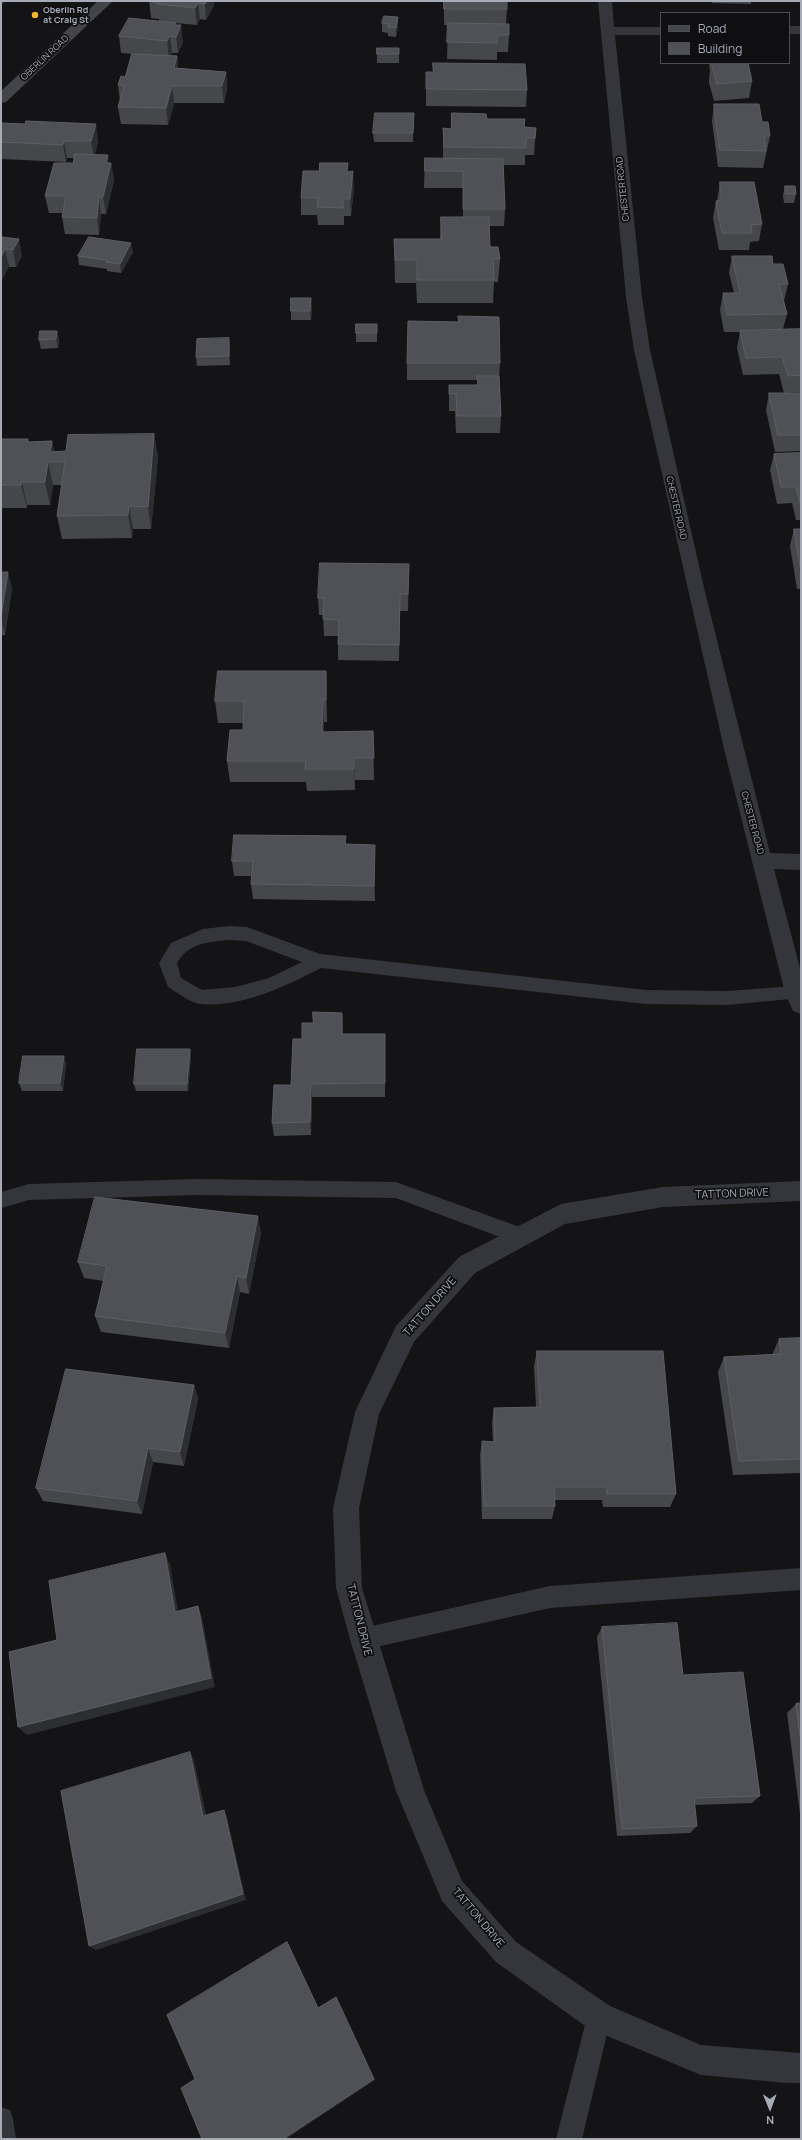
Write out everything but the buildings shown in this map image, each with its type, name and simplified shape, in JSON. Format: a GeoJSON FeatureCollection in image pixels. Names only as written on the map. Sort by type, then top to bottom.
{"type":"FeatureCollection","features":[{"type":"Feature","properties":{"kind":"main road","name":"OBERLIN ROAD"},"geometry":{"type":"LineString","coordinates":[[1,99],[106,1]]}},
{"type":"Feature","properties":{"kind":"street","name":"CHESTER ROAD"},"geometry":{"type":"LineString","coordinates":[[605,1],[634,297],[642,350],[728,729],[798,999]]}},
{"type":"Feature","properties":{"kind":"street"},"geometry":{"type":"LineString","coordinates":[[790,30],[801,30]]}},
{"type":"Feature","properties":{"kind":"street"},"geometry":{"type":"LineString","coordinates":[[608,31],[660,31]]}},
{"type":"Feature","properties":{"kind":"street"},"geometry":{"type":"LineString","coordinates":[[762,861],[801,862]]}},
{"type":"Feature","properties":{"kind":"street","name":"TATTON DRIVE"},"geometry":{"type":"LineString","coordinates":[[801,1191],[663,1197],[561,1214],[467,1265],[405,1334],[367,1412],[346,1508],[349,1588],[410,1791],[452,1891],[506,1952],[599,2017],[701,2060],[801,2068]]}},
{"type":"Feature","properties":{"kind":"lane"},"geometry":{"type":"LineString","coordinates":[[319,961],[272,984],[235,994],[200,997],[174,982],[168,963],[177,948],[203,936],[229,933],[247,934],[319,961],[646,997],[798,999]]}},
{"type":"Feature","properties":{"kind":"lane"},"geometry":{"type":"LineString","coordinates":[[1,1200],[29,1192],[196,1187],[396,1190],[521,1236]]}},
{"type":"Feature","properties":{"kind":"lane"},"geometry":{"type":"LineString","coordinates":[[364,1639],[550,1597],[801,1579]]}},
{"type":"Feature","properties":{"kind":"lane"},"geometry":{"type":"LineString","coordinates":[[569,2139],[599,2017]]}},
{"type":"Feature","properties":{"kind":"lane"},"geometry":{"type":"LineString","coordinates":[[1,2119],[3,2139]]}},
{"type":"Feature","properties":{"kind":"place","name":"Oberlin Rd at Craig St"},"geometry":{"type":"Point","coordinates":[35,15]}}]}
